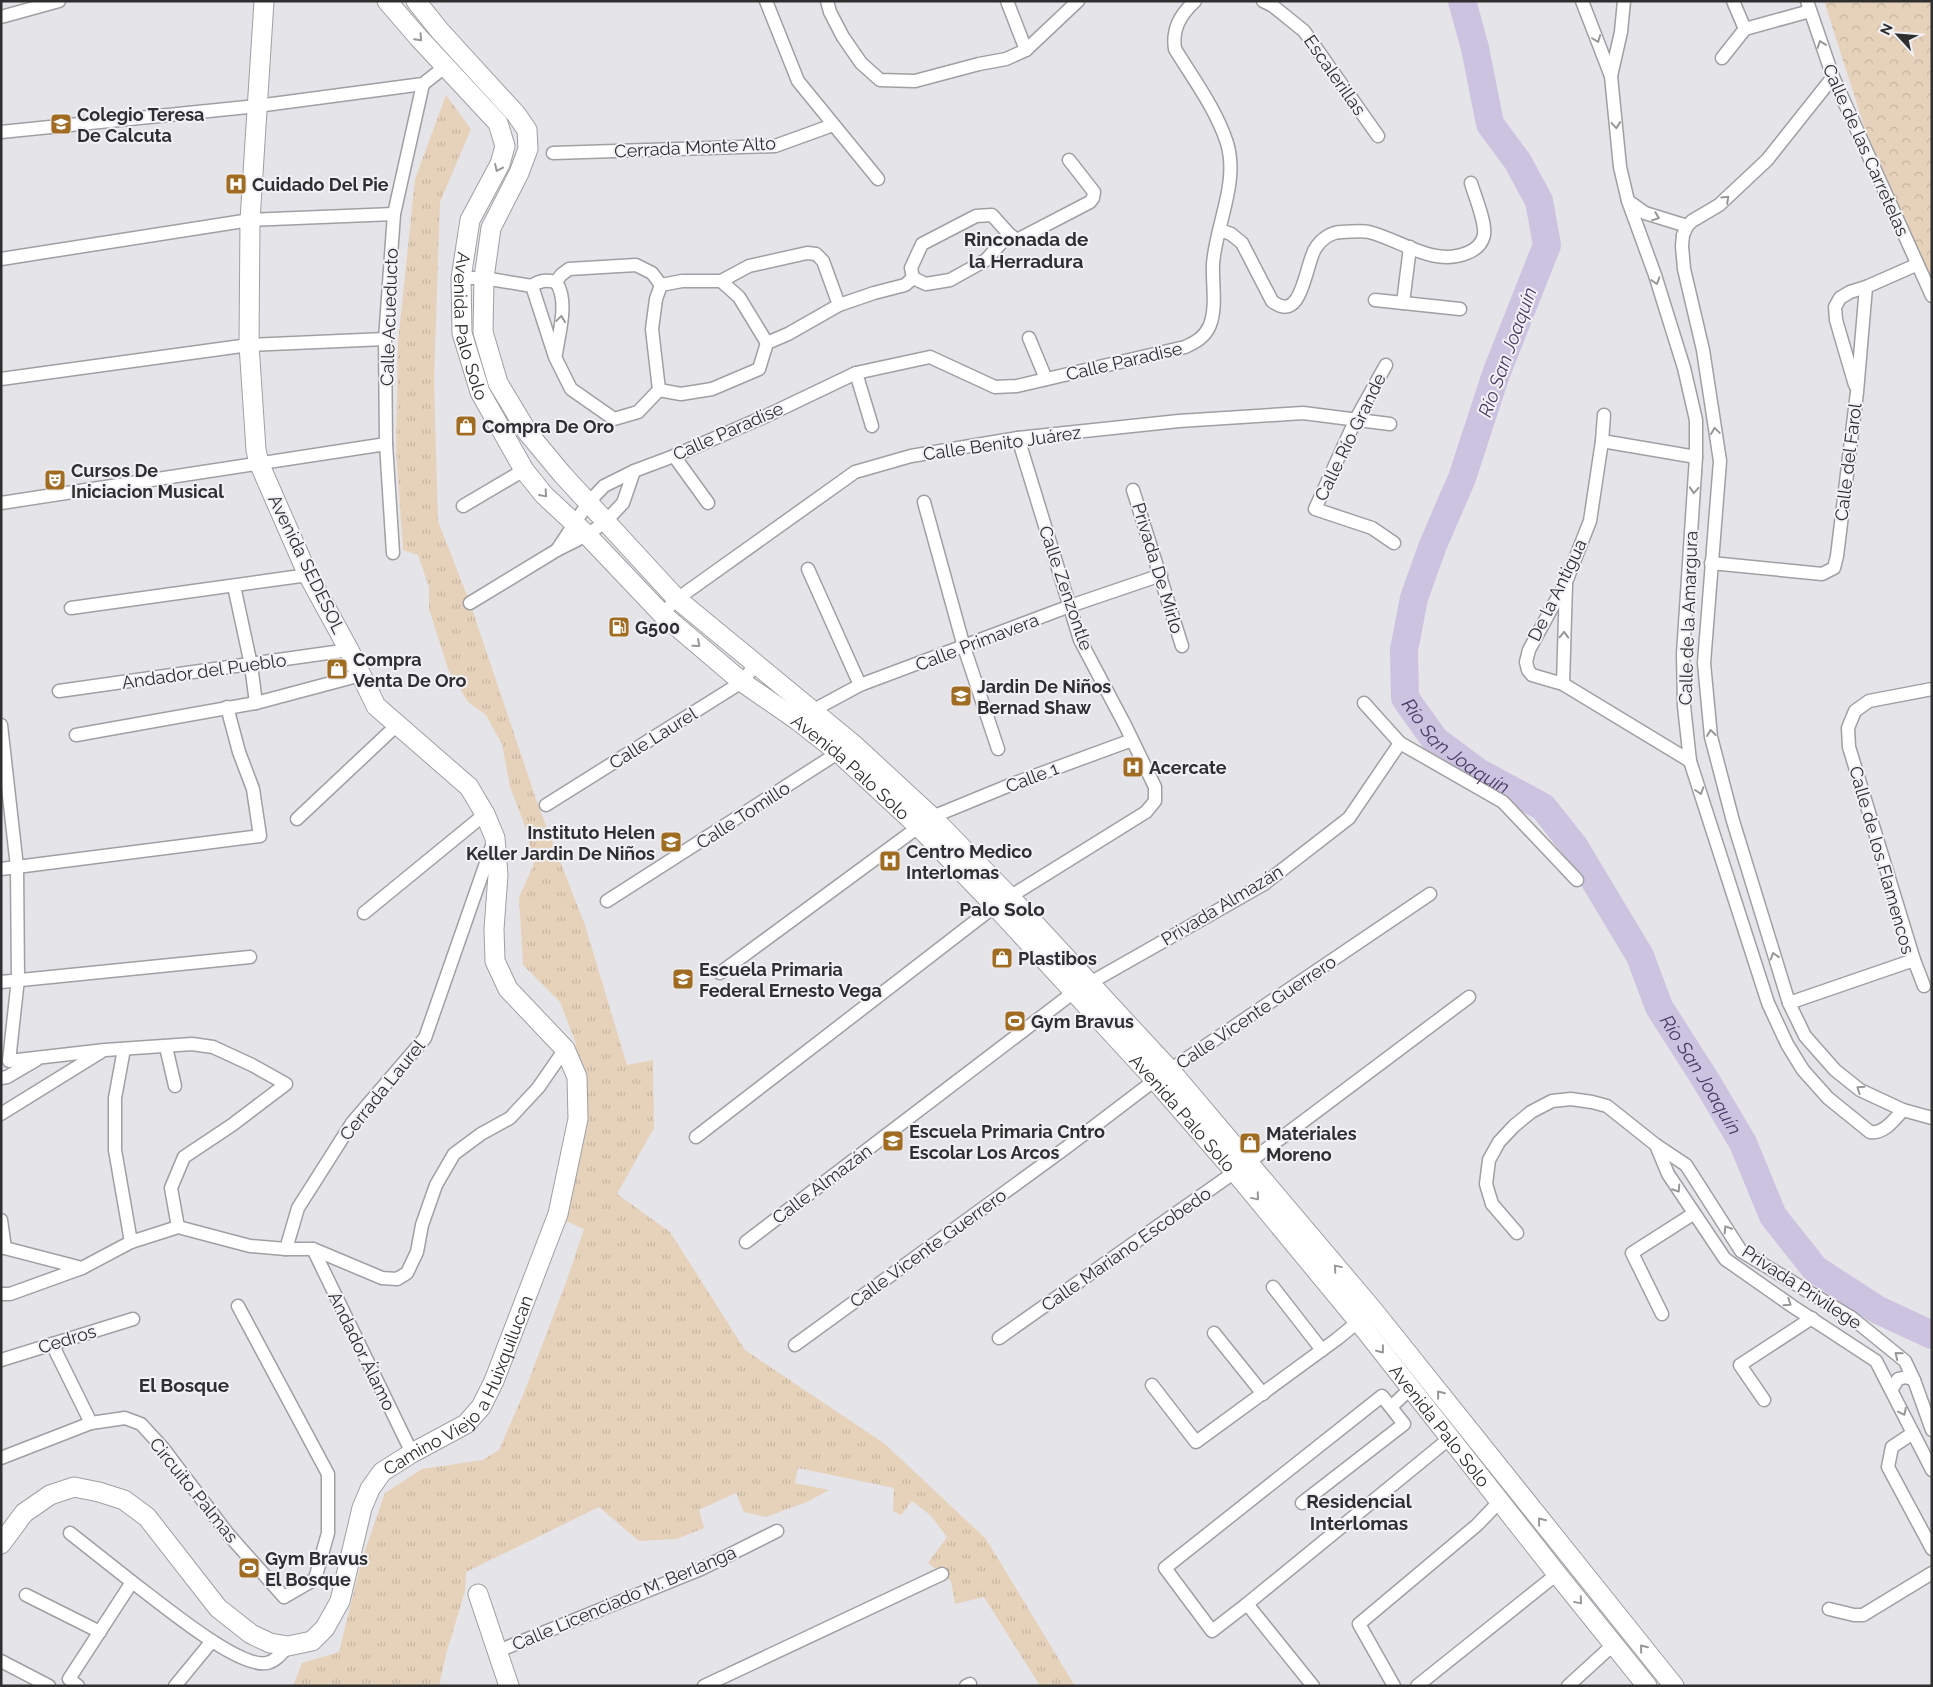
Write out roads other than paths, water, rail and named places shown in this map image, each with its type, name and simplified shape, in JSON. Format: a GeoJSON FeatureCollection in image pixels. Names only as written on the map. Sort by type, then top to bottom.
{"type":"FeatureCollection","features":[{"type":"Feature","properties":{"kind":"main road","name":"Avenida SEDESOL"},"geometry":{"type":"LineString","coordinates":[[264,1],[250,220],[249,345],[256,450],[259,463],[308,575],[349,650],[376,706],[469,787],[485,814],[495,838],[498,875],[494,929],[495,961],[508,989],[565,1049]]}},
{"type":"Feature","properties":{"kind":"main road","name":"Avenida Palo Solo"},"geometry":{"type":"LineString","coordinates":[[387,1],[418,38],[498,123],[505,146],[500,164],[470,220],[461,278],[462,333],[480,392],[524,470],[544,495],[662,614],[742,682],[804,716],[846,748],[925,822],[1002,901],[1163,1075],[1242,1167],[1674,1686]]}},
{"type":"Feature","properties":{"kind":"main road","name":"Avenida Palo Solo"},"geometry":{"type":"LineString","coordinates":[[416,1],[440,31],[516,114],[527,130],[528,149],[519,173],[491,228],[484,278],[483,332],[498,383],[528,433],[605,522],[676,599],[755,665],[804,716]]}},
{"type":"Feature","properties":{"kind":"main road","name":"Camino Viejo a Huixquilucan"},"geometry":{"type":"LineString","coordinates":[[1,1544],[24,1513],[50,1495],[74,1487],[99,1492],[124,1500],[147,1517],[218,1608],[251,1634],[270,1644],[288,1646],[312,1641],[325,1628],[340,1601],[362,1508],[370,1489],[382,1472],[412,1453],[466,1424],[481,1407],[494,1381],[558,1214],[578,1119],[578,1077],[565,1049]]}},
{"type":"Feature","properties":{"kind":"main road","name":"Avenida Palo Solo"},"geometry":{"type":"LineString","coordinates":[[1366,1316],[1411,1388],[1556,1574],[1647,1686]]}},
{"type":"Feature","properties":{"kind":"main road"},"geometry":{"type":"LineString","coordinates":[[478,1594],[509,1686]]}},
{"type":"Feature","properties":{"kind":"street"},"geometry":{"type":"LineString","coordinates":[[2,18],[59,1]]}},
{"type":"Feature","properties":{"kind":"street"},"geometry":{"type":"LineString","coordinates":[[766,1],[798,81],[878,179]]}},
{"type":"Feature","properties":{"kind":"street"},"geometry":{"type":"LineString","coordinates":[[827,1],[830,12],[861,63],[880,80],[915,81],[1006,59],[1026,50],[1078,1]]}},
{"type":"Feature","properties":{"kind":"street"},"geometry":{"type":"LineString","coordinates":[[1007,1],[1026,50]]}},
{"type":"Feature","properties":{"kind":"street"},"geometry":{"type":"LineString","coordinates":[[1195,1],[1177,24],[1173,37],[1175,50],[1216,114],[1227,145],[1231,174],[1220,230],[1231,234],[1242,243],[1272,300],[1277,305],[1286,307],[1293,304],[1300,292],[1315,249],[1323,238],[1336,232],[1367,231],[1438,257],[1457,257],[1472,251],[1481,244],[1484,234],[1482,220],[1471,183]]}},
{"type":"Feature","properties":{"kind":"street","name":"Escalerillas"},"geometry":{"type":"LineString","coordinates":[[1263,1],[1273,6],[1304,32],[1378,136]]}},
{"type":"Feature","properties":{"kind":"street","name":"Calle de la Amargura"},"geometry":{"type":"LineString","coordinates":[[1582,1],[1611,76],[1620,168],[1628,201],[1655,275],[1684,368],[1696,420],[1696,457],[1683,654],[1684,706],[1690,761],[1768,1003],[1787,1044],[1803,1070],[1828,1098],[1870,1132],[1876,1133],[1887,1127],[1903,1110]]}},
{"type":"Feature","properties":{"kind":"street"},"geometry":{"type":"LineString","coordinates":[[1611,76],[1621,32],[1624,1]]}},
{"type":"Feature","properties":{"kind":"street"},"geometry":{"type":"LineString","coordinates":[[1733,1],[1745,28]]}},
{"type":"Feature","properties":{"kind":"street"},"geometry":{"type":"LineString","coordinates":[[1722,58],[1745,28],[1808,6]]}},
{"type":"Feature","properties":{"kind":"street","name":"Calle de las Carretelas"},"geometry":{"type":"LineString","coordinates":[[1808,6],[1833,77],[1916,265],[1932,296]]}},
{"type":"Feature","properties":{"kind":"street"},"geometry":{"type":"LineString","coordinates":[[1,132],[257,106],[423,84],[446,66]]}},
{"type":"Feature","properties":{"kind":"street"},"geometry":{"type":"LineString","coordinates":[[1628,201],[1653,216],[1687,226],[1719,205],[1767,160],[1833,77]]}},
{"type":"Feature","properties":{"kind":"street","name":"Calle Acueducto"},"geometry":{"type":"LineString","coordinates":[[393,553],[386,444],[385,339],[394,214],[423,84]]}},
{"type":"Feature","properties":{"kind":"street","name":"Cerrada Monte Alto"},"geometry":{"type":"LineString","coordinates":[[553,153],[775,146],[833,125]]}},
{"type":"Feature","properties":{"kind":"street"},"geometry":{"type":"LineString","coordinates":[[913,278],[911,268],[922,244],[976,216],[992,215],[1017,240],[1090,202],[1094,192],[1068,160]]}},
{"type":"Feature","properties":{"kind":"street"},"geometry":{"type":"LineString","coordinates":[[1,259],[250,220],[394,214]]}},
{"type":"Feature","properties":{"kind":"street","name":"Calle de la Amargura"},"geometry":{"type":"LineString","coordinates":[[1687,226],[1682,246],[1684,268],[1703,350],[1720,461],[1704,663],[1711,738],[1733,821],[1789,1003],[1805,1036],[1835,1070],[1860,1090],[1903,1110],[1932,1118]]}},
{"type":"Feature","properties":{"kind":"street","name":"Calle Paradise"},"geometry":{"type":"LineString","coordinates":[[470,603],[557,550],[580,530],[588,503],[604,486],[634,471],[674,456],[766,416],[856,373],[930,357],[995,387],[1017,386],[1185,347],[1200,340],[1210,325],[1214,296],[1214,264],[1220,230]]}},
{"type":"Feature","properties":{"kind":"street"},"geometry":{"type":"LineString","coordinates":[[913,278],[926,284],[950,280],[986,260],[1009,234]]}},
{"type":"Feature","properties":{"kind":"street"},"geometry":{"type":"LineString","coordinates":[[1403,303],[1410,247]]}},
{"type":"Feature","properties":{"kind":"street"},"geometry":{"type":"LineString","coordinates":[[661,285],[682,281],[720,281],[749,266],[807,253],[816,254],[822,260],[839,305]]}},
{"type":"Feature","properties":{"kind":"street"},"geometry":{"type":"LineString","coordinates":[[556,282],[561,275],[569,270],[636,265],[652,272],[661,285]]}},
{"type":"Feature","properties":{"kind":"street"},"geometry":{"type":"LineString","coordinates":[[1857,392],[1836,320],[1835,307],[1840,298],[1850,292],[1916,265]]}},
{"type":"Feature","properties":{"kind":"street"},"geometry":{"type":"LineString","coordinates":[[461,278],[484,278],[532,286],[538,281],[556,282],[562,290],[562,309],[555,357]]}},
{"type":"Feature","properties":{"kind":"street"},"geometry":{"type":"LineString","coordinates":[[659,390],[681,394],[712,389],[758,368],[767,343],[788,334],[839,305],[905,285],[913,278]]}},
{"type":"Feature","properties":{"kind":"street"},"geometry":{"type":"LineString","coordinates":[[720,281],[739,297],[767,343]]}},
{"type":"Feature","properties":{"kind":"street"},"geometry":{"type":"LineString","coordinates":[[659,390],[652,329],[656,299],[661,285]]}},
{"type":"Feature","properties":{"kind":"street"},"geometry":{"type":"LineString","coordinates":[[532,286],[555,357],[571,389],[614,419],[638,412],[659,390]]}},
{"type":"Feature","properties":{"kind":"street","name":"Calle del Farol"},"geometry":{"type":"LineString","coordinates":[[1711,563],[1822,574],[1834,568],[1857,392],[1866,287]]}},
{"type":"Feature","properties":{"kind":"street"},"geometry":{"type":"LineString","coordinates":[[1375,300],[1460,310]]}},
{"type":"Feature","properties":{"kind":"street"},"geometry":{"type":"LineString","coordinates":[[1029,338],[1046,379]]}},
{"type":"Feature","properties":{"kind":"street"},"geometry":{"type":"LineString","coordinates":[[1,378],[249,345],[385,339]]}},
{"type":"Feature","properties":{"kind":"street","name":"Calle Río Grande"},"geometry":{"type":"LineString","coordinates":[[1386,365],[1356,419],[1315,509],[1372,528],[1394,543]]}},
{"type":"Feature","properties":{"kind":"street"},"geometry":{"type":"LineString","coordinates":[[856,373],[872,426]]}},
{"type":"Feature","properties":{"kind":"street","name":"Calle Benito Juárez"},"geometry":{"type":"LineString","coordinates":[[662,614],[676,599],[855,472],[911,456],[1018,438],[1179,421],[1302,413],[1390,424]]}},
{"type":"Feature","properties":{"kind":"street","name":"De la Antigua"},"geometry":{"type":"LineString","coordinates":[[1563,684],[1532,675],[1528,670],[1526,662],[1529,650],[1566,582],[1590,521],[1602,442],[1604,415]]}},
{"type":"Feature","properties":{"kind":"street","name":"Calle Zenzontle"},"geometry":{"type":"LineString","coordinates":[[1002,901],[1146,812],[1155,801],[1155,788],[1080,640],[1018,438]]}},
{"type":"Feature","properties":{"kind":"street"},"geometry":{"type":"LineString","coordinates":[[1602,442],[1696,457]]}},
{"type":"Feature","properties":{"kind":"street"},"geometry":{"type":"LineString","coordinates":[[1,503],[386,444]]}},
{"type":"Feature","properties":{"kind":"street"},"geometry":{"type":"LineString","coordinates":[[674,456],[708,503]]}},
{"type":"Feature","properties":{"kind":"street"},"geometry":{"type":"LineString","coordinates":[[463,506],[524,470]]}},
{"type":"Feature","properties":{"kind":"street"},"geometry":{"type":"LineString","coordinates":[[580,530],[605,522],[623,503],[634,471]]}},
{"type":"Feature","properties":{"kind":"street","name":"Privada De Mirlo"},"geometry":{"type":"LineString","coordinates":[[1134,490],[1182,646]]}},
{"type":"Feature","properties":{"kind":"street"},"geometry":{"type":"LineString","coordinates":[[924,502],[964,648],[998,749]]}},
{"type":"Feature","properties":{"kind":"street"},"geometry":{"type":"LineString","coordinates":[[808,569],[860,686]]}},
{"type":"Feature","properties":{"kind":"street"},"geometry":{"type":"LineString","coordinates":[[71,608],[308,575]]}},
{"type":"Feature","properties":{"kind":"street","name":"Calle Primavera"},"geometry":{"type":"LineString","coordinates":[[804,716],[860,686],[964,648],[1070,606],[1161,575]]}},
{"type":"Feature","properties":{"kind":"street"},"geometry":{"type":"LineString","coordinates":[[1566,582],[1563,684],[1690,761]]}},
{"type":"Feature","properties":{"kind":"street"},"geometry":{"type":"LineString","coordinates":[[234,586],[251,665],[256,703]]}},
{"type":"Feature","properties":{"kind":"street","name":"Andador del Pueblo"},"geometry":{"type":"LineString","coordinates":[[58,691],[349,650]]}},
{"type":"Feature","properties":{"kind":"street","name":"Calle Laurel"},"geometry":{"type":"LineString","coordinates":[[546,805],[742,682],[755,665]]}},
{"type":"Feature","properties":{"kind":"street"},"geometry":{"type":"LineString","coordinates":[[76,736],[256,703],[361,675]]}},
{"type":"Feature","properties":{"kind":"street","name":"Calle de los Flamencos"},"geometry":{"type":"LineString","coordinates":[[1789,1003],[1914,960],[1849,747],[1848,728],[1855,711],[1869,701],[1932,688]]}},
{"type":"Feature","properties":{"kind":"street"},"geometry":{"type":"LineString","coordinates":[[1364,703],[1400,743],[1503,802],[1577,880]]}},
{"type":"Feature","properties":{"kind":"street"},"geometry":{"type":"LineString","coordinates":[[1,869],[260,836],[253,789],[239,752],[227,707]]}},
{"type":"Feature","properties":{"kind":"street"},"geometry":{"type":"LineString","coordinates":[[1,724],[17,867],[18,980],[9,1061],[105,1050],[192,1044],[212,1047],[252,1065],[286,1084],[232,1125],[184,1156],[171,1188],[178,1227]]}},
{"type":"Feature","properties":{"kind":"street"},"geometry":{"type":"LineString","coordinates":[[297,818],[397,725]]}},
{"type":"Feature","properties":{"kind":"street","name":"Calle 1"},"geometry":{"type":"LineString","coordinates":[[720,973],[925,822],[1015,783],[1132,740]]}},
{"type":"Feature","properties":{"kind":"street","name":"Privada Almazán"},"geometry":{"type":"LineString","coordinates":[[1082,987],[1264,884],[1349,818],[1400,743]]}},
{"type":"Feature","properties":{"kind":"street","name":"Calle Tomillo"},"geometry":{"type":"LineString","coordinates":[[607,901],[846,748]]}},
{"type":"Feature","properties":{"kind":"street"},"geometry":{"type":"LineString","coordinates":[[364,913],[485,814]]}},
{"type":"Feature","properties":{"kind":"street","name":"Cerrada Laurel"},"geometry":{"type":"LineString","coordinates":[[286,1249],[298,1208],[352,1123],[425,1038],[495,838]]}},
{"type":"Feature","properties":{"kind":"street","name":"Calle Vicente Guerrero"},"geometry":{"type":"LineString","coordinates":[[795,1346],[1163,1075],[1430,894]]}},
{"type":"Feature","properties":{"kind":"street"},"geometry":{"type":"LineString","coordinates":[[696,1137],[1002,901]]}},
{"type":"Feature","properties":{"kind":"street"},"geometry":{"type":"LineString","coordinates":[[1,982],[250,957]]}},
{"type":"Feature","properties":{"kind":"street"},"geometry":{"type":"LineString","coordinates":[[1914,960],[1924,986]]}},
{"type":"Feature","properties":{"kind":"street","name":"Calle Almazán"},"geometry":{"type":"LineString","coordinates":[[746,1242],[1082,987]]}},
{"type":"Feature","properties":{"kind":"street","name":"Calle Mariano Escobedo"},"geometry":{"type":"LineString","coordinates":[[999,1338],[1242,1167],[1469,997]]}},
{"type":"Feature","properties":{"kind":"street"},"geometry":{"type":"LineString","coordinates":[[166,1047],[174,1086]]}},
{"type":"Feature","properties":{"kind":"street"},"geometry":{"type":"LineString","coordinates":[[124,1049],[115,1098],[115,1150],[131,1242]]}},
{"type":"Feature","properties":{"kind":"street"},"geometry":{"type":"LineString","coordinates":[[1,1294],[10,1294],[82,1268],[131,1242],[178,1227],[250,1246],[313,1249],[382,1278],[397,1279],[407,1273],[416,1252],[422,1225],[436,1185],[454,1154],[481,1134],[510,1118],[538,1088],[565,1049]]}},
{"type":"Feature","properties":{"kind":"street"},"geometry":{"type":"LineString","coordinates":[[1,1114],[105,1050]]}},
{"type":"Feature","properties":{"kind":"street"},"geometry":{"type":"LineString","coordinates":[[1,1078],[7,1077],[40,1057]]}},
{"type":"Feature","properties":{"kind":"street","name":"Privada Privilege"},"geometry":{"type":"LineString","coordinates":[[1517,1233],[1492,1204],[1486,1184],[1489,1160],[1499,1142],[1531,1112],[1552,1101],[1571,1099],[1607,1106],[1656,1145],[1686,1165],[1741,1251],[1852,1318],[1905,1361],[1932,1430]]}},
{"type":"Feature","properties":{"kind":"street","name":"Privada Privilege"},"geometry":{"type":"LineString","coordinates":[[1656,1145],[1668,1174],[1693,1214],[1725,1259],[1876,1361],[1932,1470]]}},
{"type":"Feature","properties":{"kind":"street"},"geometry":{"type":"LineString","coordinates":[[1662,1314],[1632,1253],[1693,1214]]}},
{"type":"Feature","properties":{"kind":"street"},"geometry":{"type":"LineString","coordinates":[[1,1220],[3,1247],[82,1268]]}},
{"type":"Feature","properties":{"kind":"street","name":"Andador Álamo"},"geometry":{"type":"LineString","coordinates":[[313,1249],[412,1453]]}},
{"type":"Feature","properties":{"kind":"street"},"geometry":{"type":"LineString","coordinates":[[1273,1287],[1322,1350]]}},
{"type":"Feature","properties":{"kind":"street","name":"Circuito Palmas"},"geometry":{"type":"LineString","coordinates":[[1,1458],[91,1422],[125,1418],[141,1424],[162,1448],[228,1534],[284,1597],[315,1579],[328,1534],[328,1474],[238,1306]]}},
{"type":"Feature","properties":{"kind":"street"},"geometry":{"type":"LineString","coordinates":[[1152,1385],[1196,1442],[1366,1316]]}},
{"type":"Feature","properties":{"kind":"street"},"geometry":{"type":"LineString","coordinates":[[1764,1400],[1740,1364],[1812,1318]]}},
{"type":"Feature","properties":{"kind":"street","name":"Cedros"},"geometry":{"type":"LineString","coordinates":[[1,1360],[133,1319]]}},
{"type":"Feature","properties":{"kind":"street"},"geometry":{"type":"LineString","coordinates":[[1214,1333],[1263,1394]]}},
{"type":"Feature","properties":{"kind":"street"},"geometry":{"type":"LineString","coordinates":[[52,1344],[91,1422]]}},
{"type":"Feature","properties":{"kind":"street"},"geometry":{"type":"LineString","coordinates":[[1892,1389],[1898,1379],[1906,1376],[1914,1380]]}},
{"type":"Feature","properties":{"kind":"street"},"geometry":{"type":"LineString","coordinates":[[1391,1407],[1411,1388]]}},
{"type":"Feature","properties":{"kind":"street"},"geometry":{"type":"LineString","coordinates":[[1302,1503],[1404,1424],[1382,1396],[1165,1568],[1212,1630],[1247,1604],[1450,1438]]}},
{"type":"Feature","properties":{"kind":"street"},"geometry":{"type":"LineString","coordinates":[[1913,1433],[1892,1448],[1888,1467],[1932,1550]]}},
{"type":"Feature","properties":{"kind":"street"},"geometry":{"type":"LineString","coordinates":[[1394,1686],[1359,1624],[1477,1525],[1499,1502]]}},
{"type":"Feature","properties":{"kind":"street","name":"Calle Licenciado M. Berlanga"},"geometry":{"type":"LineString","coordinates":[[498,1652],[701,1569],[777,1531]]}},
{"type":"Feature","properties":{"kind":"street"},"geometry":{"type":"LineString","coordinates":[[70,1533],[212,1641],[239,1656],[265,1663],[274,1660],[288,1646]]}},
{"type":"Feature","properties":{"kind":"street"},"geometry":{"type":"LineString","coordinates":[[1829,1608],[1854,1615],[1863,1614],[1932,1573]]}},
{"type":"Feature","properties":{"kind":"street"},"geometry":{"type":"LineString","coordinates":[[704,1686],[942,1574]]}},
{"type":"Feature","properties":{"kind":"street"},"geometry":{"type":"LineString","coordinates":[[1417,1686],[1556,1574]]}},
{"type":"Feature","properties":{"kind":"street"},"geometry":{"type":"LineString","coordinates":[[71,1683],[100,1632],[132,1582]]}},
{"type":"Feature","properties":{"kind":"street"},"geometry":{"type":"LineString","coordinates":[[26,1595],[100,1632]]}},
{"type":"Feature","properties":{"kind":"street"},"geometry":{"type":"LineString","coordinates":[[1247,1604],[1313,1686]]}},
{"type":"Feature","properties":{"kind":"street"},"geometry":{"type":"LineString","coordinates":[[175,1686],[212,1641]]}},
{"type":"Feature","properties":{"kind":"street"},"geometry":{"type":"LineString","coordinates":[[1568,1686],[1614,1644]]}},
{"type":"Feature","properties":{"kind":"street"},"geometry":{"type":"LineString","coordinates":[[1,1661],[49,1686]]}},
{"type":"Feature","properties":{"kind":"waterway","name":"Río San Joaquín"},"geometry":{"type":"LineString","coordinates":[[1462,1],[1475,48],[1490,124],[1518,162],[1539,201],[1547,245],[1496,374],[1462,478],[1433,545],[1414,598],[1404,650],[1405,698],[1435,740],[1478,772],[1543,807],[1574,846],[1640,956],[1659,1007],[1743,1143],[1773,1216],[1815,1269],[1878,1310],[1932,1335]]}},
{"type":"Feature","properties":{"kind":"place","name":"Colegio Teresa De Calcuta"},"geometry":{"type":"Point","coordinates":[61,124]}},
{"type":"Feature","properties":{"kind":"place","name":"Cuidado Del Pie"},"geometry":{"type":"Point","coordinates":[236,184]}},
{"type":"Feature","properties":{"kind":"place","name":"Compra De Oro"},"geometry":{"type":"Point","coordinates":[466,426]}},
{"type":"Feature","properties":{"kind":"place","name":"Cursos De Iniciacion Musical"},"geometry":{"type":"Point","coordinates":[55,480]}},
{"type":"Feature","properties":{"kind":"place","name":"G500"},"geometry":{"type":"Point","coordinates":[619,627]}},
{"type":"Feature","properties":{"kind":"place","name":"Compra Venta De Oro"},"geometry":{"type":"Point","coordinates":[337,669]}},
{"type":"Feature","properties":{"kind":"place","name":"Jardin De Niños Bernad Shaw"},"geometry":{"type":"Point","coordinates":[961,696]}},
{"type":"Feature","properties":{"kind":"place","name":"Acercate"},"geometry":{"type":"Point","coordinates":[1133,767]}},
{"type":"Feature","properties":{"kind":"place","name":"Instituto Helen Keller Jardin De Niños"},"geometry":{"type":"Point","coordinates":[671,842]}},
{"type":"Feature","properties":{"kind":"place","name":"Centro Medico Interlomas"},"geometry":{"type":"Point","coordinates":[890,861]}},
{"type":"Feature","properties":{"kind":"place","name":"Plastibos"},"geometry":{"type":"Point","coordinates":[1002,958]}},
{"type":"Feature","properties":{"kind":"place","name":"Escuela Primaria Federal Ernesto Vega"},"geometry":{"type":"Point","coordinates":[683,979]}},
{"type":"Feature","properties":{"kind":"place","name":"Gym Bravus"},"geometry":{"type":"Point","coordinates":[1015,1021]}},
{"type":"Feature","properties":{"kind":"place","name":"Escuela Primaria Cntro Escolar Los Arcos"},"geometry":{"type":"Point","coordinates":[893,1141]}},
{"type":"Feature","properties":{"kind":"place","name":"Materiales Moreno"},"geometry":{"type":"Point","coordinates":[1250,1143]}},
{"type":"Feature","properties":{"kind":"place","name":"Gym Bravus El Bosque"},"geometry":{"type":"Point","coordinates":[249,1568]}},
{"type":"Feature","properties":{"kind":"district","name":"Rinconada de la Herradura"},"geometry":{"type":"Point","coordinates":[1026,250]}},
{"type":"Feature","properties":{"kind":"district","name":"Palo Solo"},"geometry":{"type":"Point","coordinates":[1002,909]}},
{"type":"Feature","properties":{"kind":"district","name":"El Bosque"},"geometry":{"type":"Point","coordinates":[184,1385]}},
{"type":"Feature","properties":{"kind":"district","name":"Residencial Interlomas"},"geometry":{"type":"Point","coordinates":[1359,1512]}}]}
